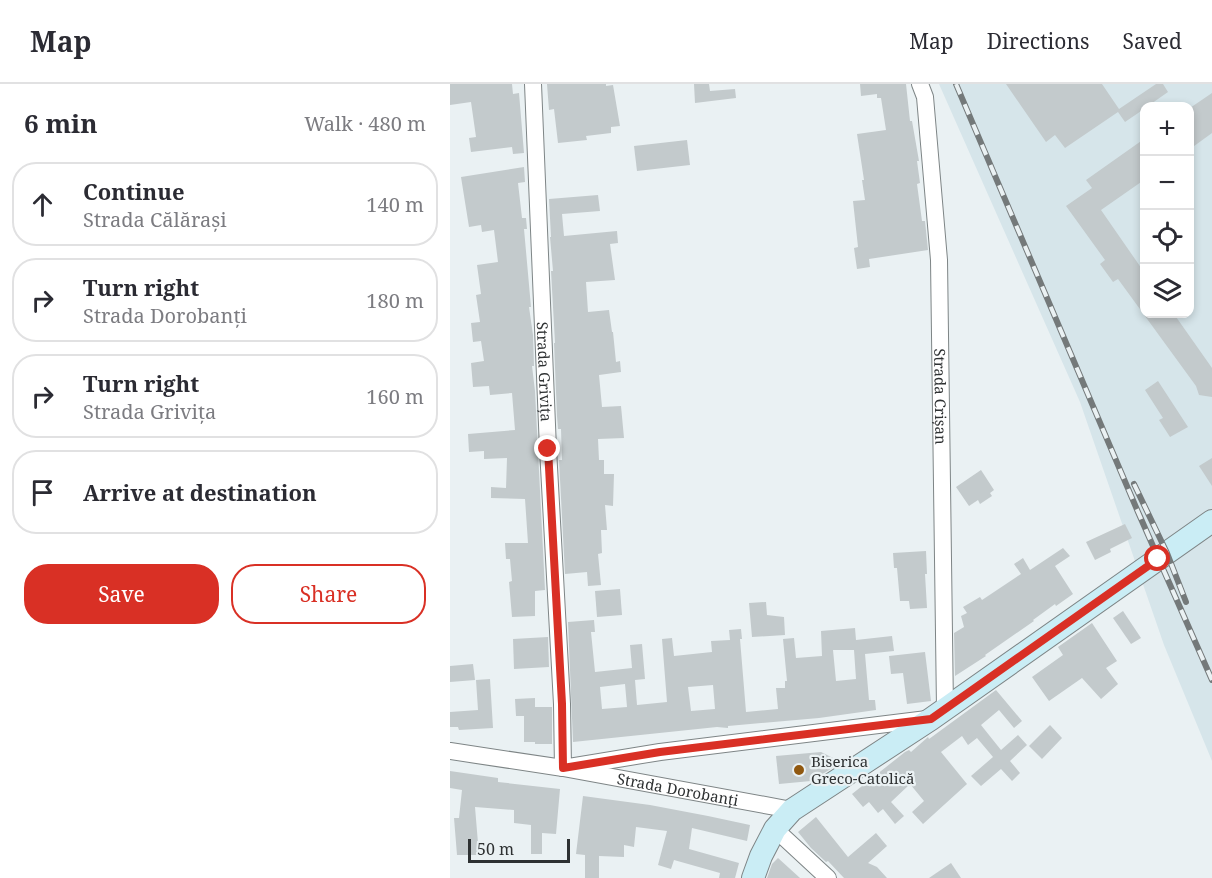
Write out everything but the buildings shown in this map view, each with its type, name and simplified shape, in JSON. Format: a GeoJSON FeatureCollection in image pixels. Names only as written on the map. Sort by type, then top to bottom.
{"type":"FeatureCollection","features":[{"type":"Feature","properties":{"kind":"main road"},"geometry":{"type":"LineString","coordinates":[[753,878],[775,829],[792,810],[938,714],[1212,521]]}},
{"type":"Feature","properties":{"kind":"street","name":"Strada Grivița"},"geometry":{"type":"LineString","coordinates":[[534,84],[563,768]]}},
{"type":"Feature","properties":{"kind":"street","name":"Strada Crișan"},"geometry":{"type":"LineString","coordinates":[[920,84],[925,97],[939,260],[938,714]]}},
{"type":"Feature","properties":{"kind":"street","name":"Strada Dorobanți"},"geometry":{"type":"LineString","coordinates":[[563,768],[660,752],[938,714]]}},
{"type":"Feature","properties":{"kind":"street","name":"Strada Dorobanți"},"geometry":{"type":"LineString","coordinates":[[450,751],[563,768],[792,810]]}},
{"type":"Feature","properties":{"kind":"street"},"geometry":{"type":"LineString","coordinates":[[775,829],[828,878]]}},
{"type":"Feature","properties":{"kind":"shaded area"},"geometry":{"type":"Polygon","coordinates":[[[939,84],[1212,84],[1212,761],[1164,645],[1080,402],[939,84]]]}},
{"type":"Feature","properties":{"kind":"railway"},"geometry":{"type":"LineString","coordinates":[[956,84],[1212,680]]}},
{"type":"Feature","properties":{"kind":"railway"},"geometry":{"type":"LineString","coordinates":[[1134,484],[1167,553],[1186,602]]}},
{"type":"Feature","properties":{"kind":"place","name":"Biserica Greco-Catolică"},"geometry":{"type":"Point","coordinates":[799,770]}},
{"type":"Feature","properties":{"kind":"route"},"geometry":{"type":"LineString","coordinates":[[548,449],[562,704],[563,768],[660,752],[931,719],[1158,559]]}}]}
